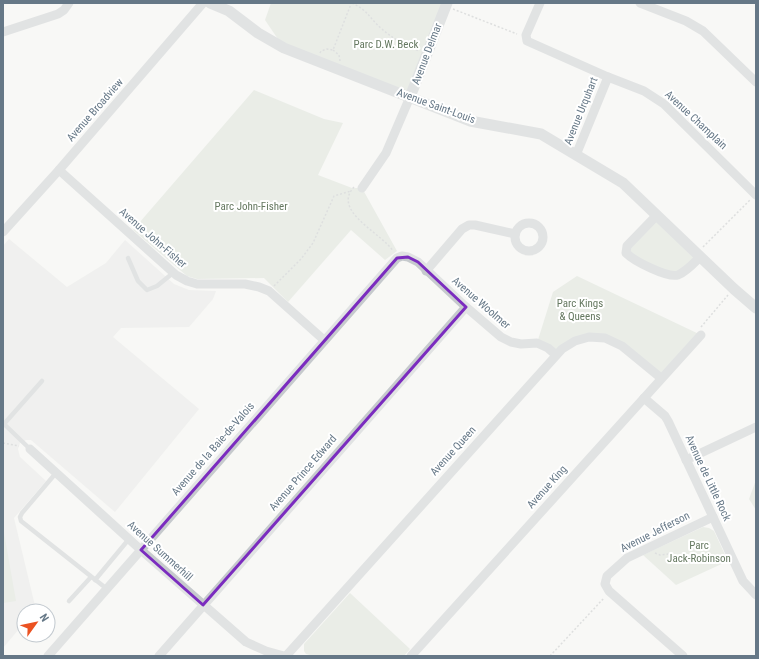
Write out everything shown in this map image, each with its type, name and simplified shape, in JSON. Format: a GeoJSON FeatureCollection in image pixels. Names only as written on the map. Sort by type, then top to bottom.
{"type":"FeatureCollection","features":[{"type":"Feature","properties":{"kind":"street"},"geometry":{"type":"LineString","coordinates":[[3,32],[58,14],[64,10],[69,3]]}},
{"type":"Feature","properties":{"kind":"street","name":"Avenue Broadview"},"geometry":{"type":"LineString","coordinates":[[3,232],[59,170],[203,3]]}},
{"type":"Feature","properties":{"kind":"street","name":"Avenue Saint-Louis"},"geometry":{"type":"LineString","coordinates":[[210,3],[230,12],[258,33],[284,48],[470,121],[541,134],[623,183],[700,253],[734,289],[756,308]]}},
{"type":"Feature","properties":{"kind":"street","name":"Avenue Champlain"},"geometry":{"type":"LineString","coordinates":[[540,3],[526,35],[527,41],[608,77],[644,91],[664,104],[754,196]]}},
{"type":"Feature","properties":{"kind":"street"},"geometry":{"type":"LineString","coordinates":[[640,3],[686,21],[703,31],[756,82]]}},
{"type":"Feature","properties":{"kind":"street","name":"Avenue Delmar"},"geometry":{"type":"LineString","coordinates":[[362,188],[386,153],[449,5]]}},
{"type":"Feature","properties":{"kind":"street","name":"Avenue Urquhart"},"geometry":{"type":"LineString","coordinates":[[576,154],[608,77]]}},
{"type":"Feature","properties":{"kind":"street","name":"Avenue John-Fisher"},"geometry":{"type":"LineString","coordinates":[[59,170],[173,273],[187,281],[197,284],[245,284],[269,291],[324,340]]}},
{"type":"Feature","properties":{"kind":"street"},"geometry":{"type":"LineString","coordinates":[[657,215],[627,246],[626,253],[632,259],[668,275],[676,275],[685,271],[700,253]]}},
{"type":"Feature","properties":{"kind":"street"},"geometry":{"type":"LineString","coordinates":[[426,271],[462,229],[470,225],[515,234]]}},
{"type":"Feature","properties":{"kind":"street","name":"Avenue Woolmer"},"geometry":{"type":"LineString","coordinates":[[397,258],[402,256],[408,257],[418,262],[466,307],[502,337],[511,342],[521,344],[537,343],[548,348],[556,355]]}},
{"type":"Feature","properties":{"kind":"street","name":"Avenue de la Baie-de-Valois"},"geometry":{"type":"LineString","coordinates":[[48,656],[397,258]]}},
{"type":"Feature","properties":{"kind":"street","name":"Avenue Prince Edward"},"geometry":{"type":"LineString","coordinates":[[159,656],[466,307]]}},
{"type":"Feature","properties":{"kind":"street","name":"Avenue King"},"geometry":{"type":"LineString","coordinates":[[411,656],[644,398],[701,331]]}},
{"type":"Feature","properties":{"kind":"street","name":"Avenue Queen"},"geometry":{"type":"LineString","coordinates":[[285,656],[562,349],[575,341],[589,337],[605,338],[622,346],[661,378]]}},
{"type":"Feature","properties":{"kind":"street","name":"Avenue de Little Rock"},"geometry":{"type":"LineString","coordinates":[[644,398],[665,416],[668,421],[743,581],[756,594]]}},
{"type":"Feature","properties":{"kind":"street"},"geometry":{"type":"LineString","coordinates":[[686,460],[756,427]]}},
{"type":"Feature","properties":{"kind":"street","name":"Avenue Summerhill"},"geometry":{"type":"LineString","coordinates":[[30,449],[141,550],[246,642],[266,651],[285,656]]}},
{"type":"Feature","properties":{"kind":"street","name":"Avenue Jefferson"},"geometry":{"type":"LineString","coordinates":[[683,656],[609,591],[605,584],[607,576],[627,558],[713,517]]}},
{"type":"Feature","properties":{"kind":"lane"},"geometry":{"type":"LineString","coordinates":[[128,258],[138,281],[147,290],[157,286],[173,273]]}},
{"type":"Feature","properties":{"kind":"lane"},"geometry":{"type":"LineString","coordinates":[[30,449],[4,424],[42,381]]}},
{"type":"Feature","properties":{"kind":"lane"},"geometry":{"type":"LineString","coordinates":[[56,473],[22,513],[20,517],[21,521],[107,589]]}},
{"type":"Feature","properties":{"kind":"lane"},"geometry":{"type":"LineString","coordinates":[[69,600],[93,578],[129,539]]}},
{"type":"Feature","properties":{"kind":"path"},"geometry":{"type":"LineString","coordinates":[[333,50],[352,3],[362,8],[380,28],[393,39],[420,52]]}},
{"type":"Feature","properties":{"kind":"path"},"geometry":{"type":"LineString","coordinates":[[449,5],[517,34]]}},
{"type":"Feature","properties":{"kind":"path"},"geometry":{"type":"LineString","coordinates":[[318,56],[321,51],[327,49],[333,50],[339,55],[340,65]]}},
{"type":"Feature","properties":{"kind":"path"},"geometry":{"type":"LineString","coordinates":[[362,188],[354,187],[351,191],[348,196],[349,206],[355,216],[386,242],[397,258]]}},
{"type":"Feature","properties":{"kind":"path"},"geometry":{"type":"LineString","coordinates":[[269,291],[301,259],[313,243],[334,196],[351,191]]}},
{"type":"Feature","properties":{"kind":"path"},"geometry":{"type":"LineString","coordinates":[[700,253],[754,196]]}},
{"type":"Feature","properties":{"kind":"path"},"geometry":{"type":"LineString","coordinates":[[701,331],[730,294]]}},
{"type":"Feature","properties":{"kind":"path"},"geometry":{"type":"LineString","coordinates":[[3,443],[20,446]]}},
{"type":"Feature","properties":{"kind":"path"},"geometry":{"type":"LineString","coordinates":[[652,550],[657,555],[668,554],[675,561],[682,563],[694,558],[708,559],[717,555],[726,555]]}},
{"type":"Feature","properties":{"kind":"path"},"geometry":{"type":"LineString","coordinates":[[550,656],[606,595]]}},
{"type":"Feature","properties":{"kind":"highlighted area"},"geometry":{"type":"Polygon","coordinates":[[[408,257],[418,262],[466,307],[203,605],[141,550],[397,258],[408,257]]]}},
{"type":"Feature","properties":{"kind":"shaded area"},"geometry":{"type":"Polygon","coordinates":[[[9,239],[67,287],[106,263],[125,240],[174,284],[189,290],[216,291],[213,299],[189,327],[121,328],[113,337],[199,409],[115,512],[31,440],[26,440],[20,443],[18,449],[20,457],[46,481],[14,518],[34,603],[16,603],[16,633],[3,648],[3,246],[9,239]]]}},
{"type":"Feature","properties":{"kind":"green space","name":"Parc D.W. Beck"},"geometry":{"type":"Polygon","coordinates":[[[271,3],[447,3],[410,97],[284,48],[265,20],[271,3]]]}},
{"type":"Feature","properties":{"kind":"green space","name":"Parc John-Fisher"},"geometry":{"type":"Polygon","coordinates":[[[254,90],[324,119],[343,123],[318,175],[352,188],[362,188],[397,251],[385,260],[351,230],[288,302],[264,278],[197,279],[187,276],[133,230],[254,90]]]}},
{"type":"Feature","properties":{"kind":"green space"},"geometry":{"type":"Polygon","coordinates":[[[657,215],[700,257],[676,275],[632,259],[627,246],[657,215]]]}},
{"type":"Feature","properties":{"kind":"green space","name":"Parc Kings & Queens"},"geometry":{"type":"Polygon","coordinates":[[[577,276],[701,335],[661,378],[622,346],[589,337],[556,355],[537,343],[553,292],[577,276]]]}},
{"type":"Feature","properties":{"kind":"green space"},"geometry":{"type":"Polygon","coordinates":[[[756,480],[756,510],[749,499],[756,480]]]}},
{"type":"Feature","properties":{"kind":"green space"},"geometry":{"type":"Polygon","coordinates":[[[3,527],[16,601],[3,603],[3,527]]]}},
{"type":"Feature","properties":{"kind":"green space","name":"Parc Jack-Robinson"},"geometry":{"type":"Polygon","coordinates":[[[703,527],[714,531],[728,561],[676,585],[643,555],[703,527]]]}},
{"type":"Feature","properties":{"kind":"green space"},"geometry":{"type":"Polygon","coordinates":[[[350,593],[410,649],[404,656],[314,656],[306,654],[304,651],[304,644],[350,593]]]}}]}
